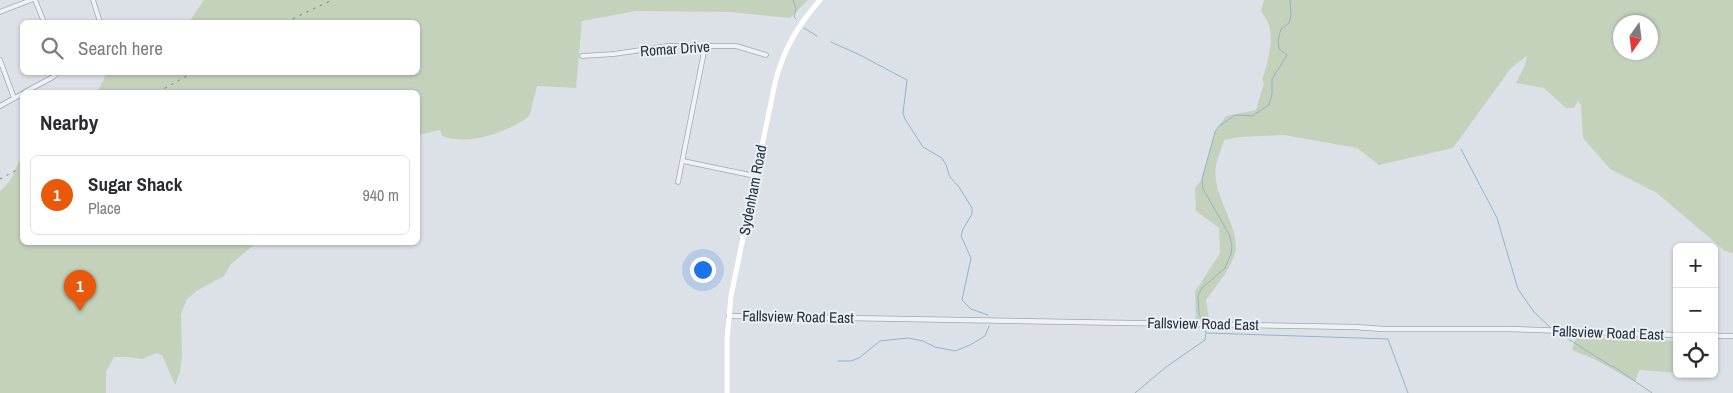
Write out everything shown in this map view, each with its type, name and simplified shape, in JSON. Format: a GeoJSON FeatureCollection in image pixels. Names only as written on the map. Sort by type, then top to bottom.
{"type":"FeatureCollection","features":[{"type":"Feature","properties":{"kind":"main road","name":"Sydenham Road"},"geometry":{"type":"LineString","coordinates":[[727,393],[727,340],[731,296],[780,65],[795,32],[820,0]]}},
{"type":"Feature","properties":{"kind":"street"},"geometry":{"type":"LineString","coordinates":[[0,12],[31,0]]}},
{"type":"Feature","properties":{"kind":"street"},"geometry":{"type":"LineString","coordinates":[[35,0],[43,20]]}},
{"type":"Feature","properties":{"kind":"street"},"geometry":{"type":"LineString","coordinates":[[93,0],[99,20]]}},
{"type":"Feature","properties":{"kind":"street","name":"Romar Drive"},"geometry":{"type":"LineString","coordinates":[[582,56],[614,54],[668,46],[736,46],[766,55]]}},
{"type":"Feature","properties":{"kind":"street"},"geometry":{"type":"LineString","coordinates":[[678,182],[705,46]]}},
{"type":"Feature","properties":{"kind":"street"},"geometry":{"type":"LineString","coordinates":[[0,60],[14,98]]}},
{"type":"Feature","properties":{"kind":"street"},"geometry":{"type":"LineString","coordinates":[[29,90],[55,75]]}},
{"type":"Feature","properties":{"kind":"street"},"geometry":{"type":"LineString","coordinates":[[0,106],[20,95]]}},
{"type":"Feature","properties":{"kind":"street"},"geometry":{"type":"LineString","coordinates":[[683,161],[755,176]]}},
{"type":"Feature","properties":{"kind":"street","name":"Fallsview Road East"},"geometry":{"type":"LineString","coordinates":[[729,316],[1015,320],[1383,329],[1509,329],[1673,335]]}},
{"type":"Feature","properties":{"kind":"street"},"geometry":{"type":"LineString","coordinates":[[1718,336],[1733,336]]}},
{"type":"Feature","properties":{"kind":"green space"},"geometry":{"type":"Polygon","coordinates":[[[204,0],[808,0],[790,18],[730,12],[636,11],[582,21],[576,88],[537,86],[530,114],[527,118],[497,133],[463,140],[442,136],[440,130],[420,135],[420,90],[98,90],[105,75],[420,75],[420,20],[190,20],[204,0]]]}},
{"type":"Feature","properties":{"kind":"green space"},"geometry":{"type":"Polygon","coordinates":[[[1264,0],[1733,0],[1733,253],[1725,251],[1718,243],[1716,243],[1657,193],[1610,169],[1583,138],[1581,105],[1578,101],[1574,108],[1566,108],[1544,88],[1516,83],[1525,65],[1527,56],[1511,68],[1453,148],[1379,165],[1357,148],[1284,135],[1240,137],[1224,140],[1215,176],[1235,237],[1236,247],[1233,260],[1206,300],[1209,319],[1196,324],[1195,292],[1220,253],[1219,228],[1196,211],[1195,188],[1202,179],[1215,132],[1226,116],[1256,110],[1268,60],[1271,38],[1268,23],[1261,11],[1264,0]]]}},
{"type":"Feature","properties":{"kind":"green space"},"geometry":{"type":"Polygon","coordinates":[[[20,159],[20,245],[254,245],[231,264],[224,276],[198,290],[187,299],[181,314],[182,356],[180,372],[175,385],[162,355],[157,353],[142,359],[114,357],[106,372],[106,393],[0,393],[0,191],[10,181],[20,159]]]}},
{"type":"Feature","properties":{"kind":"green space"},"geometry":{"type":"Polygon","coordinates":[[[1576,337],[1673,341],[1673,373],[1639,370],[1635,382],[1596,360],[1572,350],[1576,337]]]}},
{"type":"Feature","properties":{"kind":"waterway"},"geometry":{"type":"LineString","coordinates":[[793,0],[796,9],[794,17],[796,19]]}},
{"type":"Feature","properties":{"kind":"waterway"},"geometry":{"type":"LineString","coordinates":[[1202,323],[1199,313],[1198,296],[1202,288],[1225,268],[1232,246],[1229,234],[1203,189],[1202,179],[1218,127],[1235,115],[1252,116],[1269,105],[1272,94],[1272,79],[1287,55],[1279,49],[1278,40],[1281,29],[1289,23],[1291,15],[1290,0]]}},
{"type":"Feature","properties":{"kind":"waterway"},"geometry":{"type":"LineString","coordinates":[[804,28],[817,36]]}},
{"type":"Feature","properties":{"kind":"waterway"},"geometry":{"type":"LineString","coordinates":[[831,42],[907,80],[903,113],[905,119],[923,147],[942,158],[950,177],[959,187],[972,208],[972,214],[961,236],[971,258],[962,300],[971,309],[988,315]]}},
{"type":"Feature","properties":{"kind":"waterway"},"geometry":{"type":"LineString","coordinates":[[1461,149],[1497,218],[1518,289],[1534,312],[1551,328]]}},
{"type":"Feature","properties":{"kind":"waterway"},"geometry":{"type":"LineString","coordinates":[[838,361],[851,361],[859,358],[880,341],[908,338],[955,351],[985,336],[989,326]]}},
{"type":"Feature","properties":{"kind":"waterway"},"geometry":{"type":"LineString","coordinates":[[1135,393],[1166,367],[1205,340],[1204,326]]}},
{"type":"Feature","properties":{"kind":"waterway"},"geometry":{"type":"LineString","coordinates":[[1207,333],[1388,339],[1408,393]]}},
{"type":"Feature","properties":{"kind":"waterway"},"geometry":{"type":"LineString","coordinates":[[1559,333],[1613,366],[1652,393]]}},
{"type":"Feature","properties":{"kind":"railway"},"geometry":{"type":"LineString","coordinates":[[290,20],[332,0]]}},
{"type":"Feature","properties":{"kind":"railway"},"geometry":{"type":"LineString","coordinates":[[162,90],[189,75]]}},
{"type":"Feature","properties":{"kind":"railway"},"geometry":{"type":"LineString","coordinates":[[0,179],[20,168]]}},
{"type":"Feature","properties":{"kind":"place","name":"Sugar Shack"},"geometry":{"type":"Point","coordinates":[80,311]}}]}
